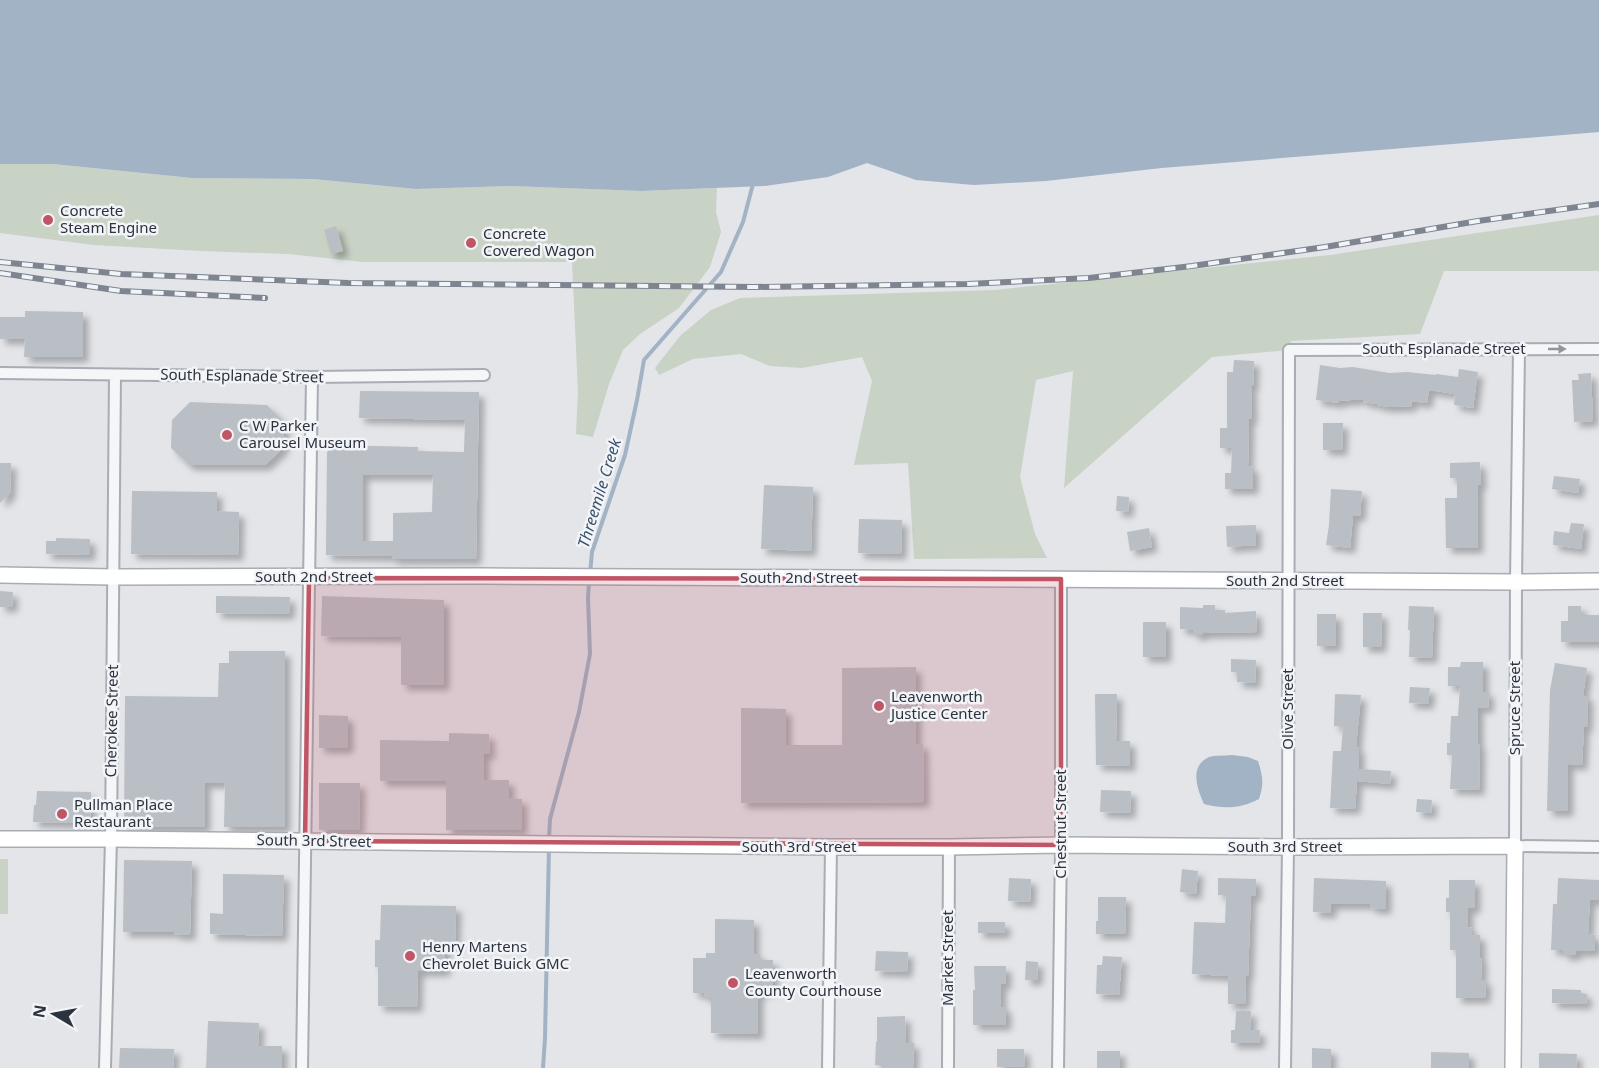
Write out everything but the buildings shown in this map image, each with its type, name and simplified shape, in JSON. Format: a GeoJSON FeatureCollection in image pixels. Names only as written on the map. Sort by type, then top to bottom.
{"type":"FeatureCollection","features":[{"type":"Feature","properties":{"kind":"street","name":"Spruce Street"},"geometry":{"type":"LineString","coordinates":[[1513,1068],[1519,349]]}},
{"type":"Feature","properties":{"kind":"street","name":"South Esplanade Street"},"geometry":{"type":"LineString","coordinates":[[1289,350],[1599,349]]}},
{"type":"Feature","properties":{"kind":"street","name":"Olive Street"},"geometry":{"type":"LineString","coordinates":[[1285,1068],[1289,350]]}},
{"type":"Feature","properties":{"kind":"street","name":"South Esplanade Street"},"geometry":{"type":"LineString","coordinates":[[0,373],[312,377],[484,375]]}},
{"type":"Feature","properties":{"kind":"street","name":"Cherokee Street"},"geometry":{"type":"LineString","coordinates":[[105,1068],[111,839],[115,375]]}},
{"type":"Feature","properties":{"kind":"street"},"geometry":{"type":"LineString","coordinates":[[302,1068],[312,377]]}},
{"type":"Feature","properties":{"kind":"street","name":"South 2nd Street"},"geometry":{"type":"LineString","coordinates":[[0,575],[309,578],[482,576],[1599,581]]}},
{"type":"Feature","properties":{"kind":"street","name":"Chestnut Street"},"geometry":{"type":"LineString","coordinates":[[1058,1068],[1061,579]]}},
{"type":"Feature","properties":{"kind":"street","name":"South 3rd Street"},"geometry":{"type":"LineString","coordinates":[[0,839],[831,847],[1061,845],[1599,847]]}},
{"type":"Feature","properties":{"kind":"street"},"geometry":{"type":"LineString","coordinates":[[828,1068],[831,847]]}},
{"type":"Feature","properties":{"kind":"street","name":"Market Street"},"geometry":{"type":"LineString","coordinates":[[948,1068],[949,847]]}},
{"type":"Feature","properties":{"kind":"highlighted area"},"geometry":{"type":"Polygon","coordinates":[[[309,578],[1061,579],[1061,845],[305,841],[309,578]]]}},
{"type":"Feature","properties":{"kind":"shaded area"},"geometry":{"type":"Polygon","coordinates":[[[0,164],[53,164],[192,178],[313,179],[416,189],[511,186],[641,191],[717,188],[716,212],[721,232],[710,267],[679,308],[640,334],[623,350],[609,384],[593,437],[576,434],[578,391],[572,262],[363,262],[289,254],[94,245],[0,233],[0,164]]]}},
{"type":"Feature","properties":{"kind":"shaded area"},"geometry":{"type":"Polygon","coordinates":[[[1599,215],[1599,271],[1444,271],[1420,334],[1291,341],[1289,350],[1212,357],[1064,488],[1073,371],[1036,380],[1020,477],[1035,534],[1047,558],[914,559],[908,463],[854,465],[872,381],[862,357],[802,368],[770,366],[741,354],[693,359],[659,375],[655,368],[680,336],[711,310],[740,298],[995,290],[1330,255],[1599,215]]]}},
{"type":"Feature","properties":{"kind":"shaded area"},"geometry":{"type":"Polygon","coordinates":[[[0,859],[8,859],[8,914],[0,914],[0,859]]]}},
{"type":"Feature","properties":{"kind":"water"},"geometry":{"type":"Polygon","coordinates":[[[0,0],[1599,0],[1599,132],[1162,168],[1046,181],[974,185],[916,180],[867,163],[828,177],[765,186],[641,191],[511,186],[416,189],[313,179],[192,178],[53,164],[0,164],[0,0]]]}},
{"type":"Feature","properties":{"kind":"water"},"geometry":{"type":"Polygon","coordinates":[[[1232,755],[1258,761],[1262,780],[1259,799],[1232,807],[1204,804],[1196,778],[1199,766],[1209,757],[1232,755]]]}},
{"type":"Feature","properties":{"kind":"waterway","name":"Threemile Creek"},"geometry":{"type":"LineString","coordinates":[[590,574],[592,552],[625,455],[644,360],[721,272],[743,222],[753,184]]}},
{"type":"Feature","properties":{"kind":"waterway","name":"Threemile Creek"},"geometry":{"type":"LineString","coordinates":[[549,839],[550,819],[579,712],[590,654],[589,582]]}},
{"type":"Feature","properties":{"kind":"waterway","name":"Threemile Creek"},"geometry":{"type":"LineString","coordinates":[[543,1068],[549,847]]}},
{"type":"Feature","properties":{"kind":"railway"},"geometry":{"type":"LineString","coordinates":[[0,262],[121,274],[348,283],[755,287],[968,284],[1089,278],[1192,266],[1599,204]]}},
{"type":"Feature","properties":{"kind":"railway"},"geometry":{"type":"LineString","coordinates":[[0,273],[121,291],[265,298]]}},
{"type":"Feature","properties":{"kind":"place","name":"Concrete Steam Engine"},"geometry":{"type":"Point","coordinates":[48,220]}},
{"type":"Feature","properties":{"kind":"place","name":"Concrete Covered Wagon"},"geometry":{"type":"Point","coordinates":[471,243]}},
{"type":"Feature","properties":{"kind":"place","name":"C W Parker Carousel Museum"},"geometry":{"type":"Point","coordinates":[227,435]}},
{"type":"Feature","properties":{"kind":"place","name":"Leavenworth Justice Center"},"geometry":{"type":"Point","coordinates":[879,706]}},
{"type":"Feature","properties":{"kind":"place","name":"Pullman Place Restaurant"},"geometry":{"type":"Point","coordinates":[62,814]}},
{"type":"Feature","properties":{"kind":"place","name":"Henry Martens Chevrolet Buick GMC"},"geometry":{"type":"Point","coordinates":[410,956]}},
{"type":"Feature","properties":{"kind":"place","name":"Leavenworth County Courthouse"},"geometry":{"type":"Point","coordinates":[733,983]}}]}
